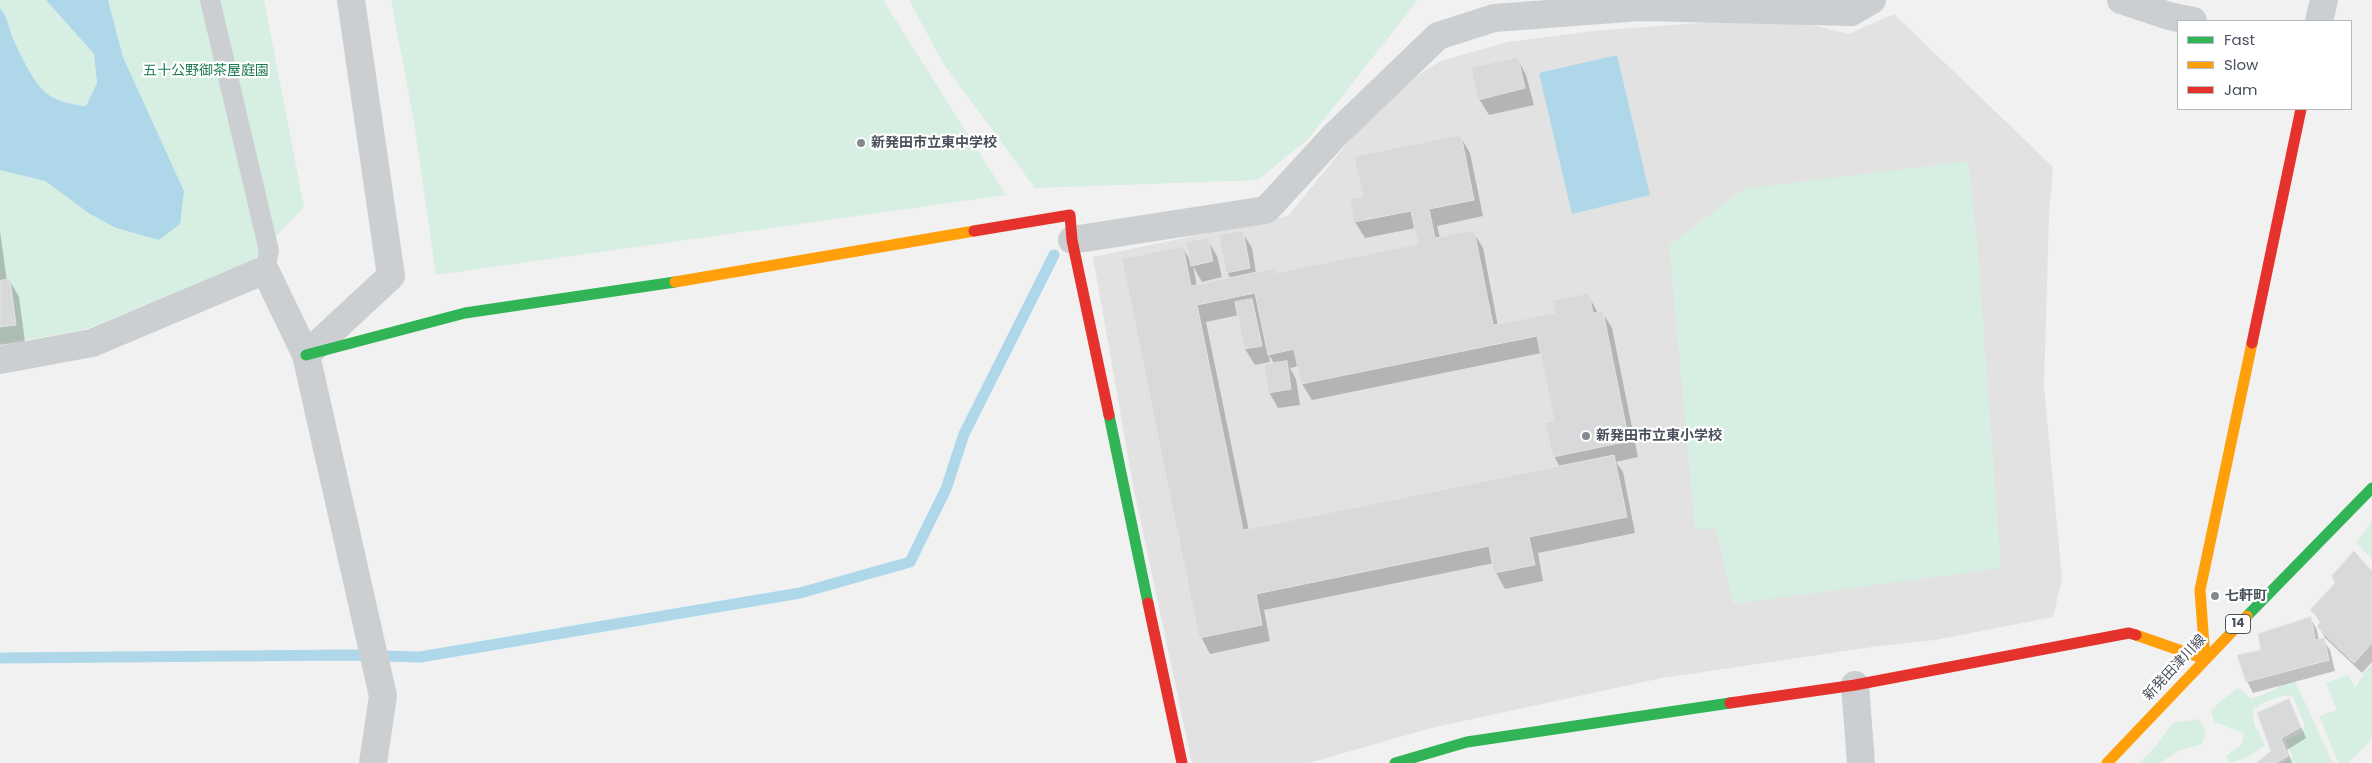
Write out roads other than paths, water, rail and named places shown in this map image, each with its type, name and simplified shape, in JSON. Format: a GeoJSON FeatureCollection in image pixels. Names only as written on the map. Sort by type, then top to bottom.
{"type":"FeatureCollection","features":[{"type":"Feature","properties":{"kind":"street"},"geometry":{"type":"LineString","coordinates":[[306,355],[391,276],[351,0]]}},
{"type":"Feature","properties":{"kind":"street"},"geometry":{"type":"LineString","coordinates":[[1072,240],[1266,210],[1336,135],[1438,36],[1494,18],[1641,3],[1851,12],[1872,0]]}},
{"type":"Feature","properties":{"kind":"street"},"geometry":{"type":"LineString","coordinates":[[2121,0],[2169,16],[2188,20]]}},
{"type":"Feature","properties":{"kind":"street"},"geometry":{"type":"LineString","coordinates":[[2319,20],[2324,0]]}},
{"type":"Feature","properties":{"kind":"street"},"geometry":{"type":"LineString","coordinates":[[1395,763],[1467,742],[1855,685],[2129,633],[2205,658],[2200,590],[2301,110]]}},
{"type":"Feature","properties":{"kind":"street"},"geometry":{"type":"LineString","coordinates":[[306,355],[465,312],[649,286],[1070,215],[1072,240],[1182,763]]}},
{"type":"Feature","properties":{"kind":"street"},"geometry":{"type":"LineString","coordinates":[[0,360],[92,343],[265,270],[306,355],[383,696],[373,763]]}},
{"type":"Feature","properties":{"kind":"street","name":"新発田津川線"},"geometry":{"type":"LineString","coordinates":[[2107,763],[2205,658],[2372,488]]}},
{"type":"Feature","properties":{"kind":"street"},"geometry":{"type":"LineString","coordinates":[[1855,685],[1861,763]]}},
{"type":"Feature","properties":{"kind":"lane"},"geometry":{"type":"LineString","coordinates":[[210,0],[269,252],[265,270]]}},
{"type":"Feature","properties":{"kind":"water"},"geometry":{"type":"Polygon","coordinates":[[[46,0],[108,0],[123,57],[184,191],[180,224],[159,240],[116,228],[90,214],[45,181],[0,170],[0,8],[27,66],[36,82],[46,93],[65,102],[86,106],[97,83],[94,54],[46,0]]]}},
{"type":"Feature","properties":{"kind":"water"},"geometry":{"type":"Polygon","coordinates":[[[1617,55],[1650,195],[1572,214],[1539,73],[1617,55]]]}},
{"type":"Feature","properties":{"kind":"waterway"},"geometry":{"type":"LineString","coordinates":[[0,658],[351,655],[420,657],[800,593],[910,562],[946,489],[964,434],[1054,255]]}},
{"type":"Feature","properties":{"kind":"place","name":"新発田市立東中学校"},"geometry":{"type":"Point","coordinates":[861,143]}},
{"type":"Feature","properties":{"kind":"place","name":"新発田市立東小学校"},"geometry":{"type":"Point","coordinates":[1586,436]}},
{"type":"Feature","properties":{"kind":"place","name":"七軒町"},"geometry":{"type":"Point","coordinates":[2215,596]}},
{"type":"Feature","properties":{"kind":"park label","name":"五十公野御茶屋庭園"},"geometry":{"type":"Point","coordinates":[206,71]}}]}
